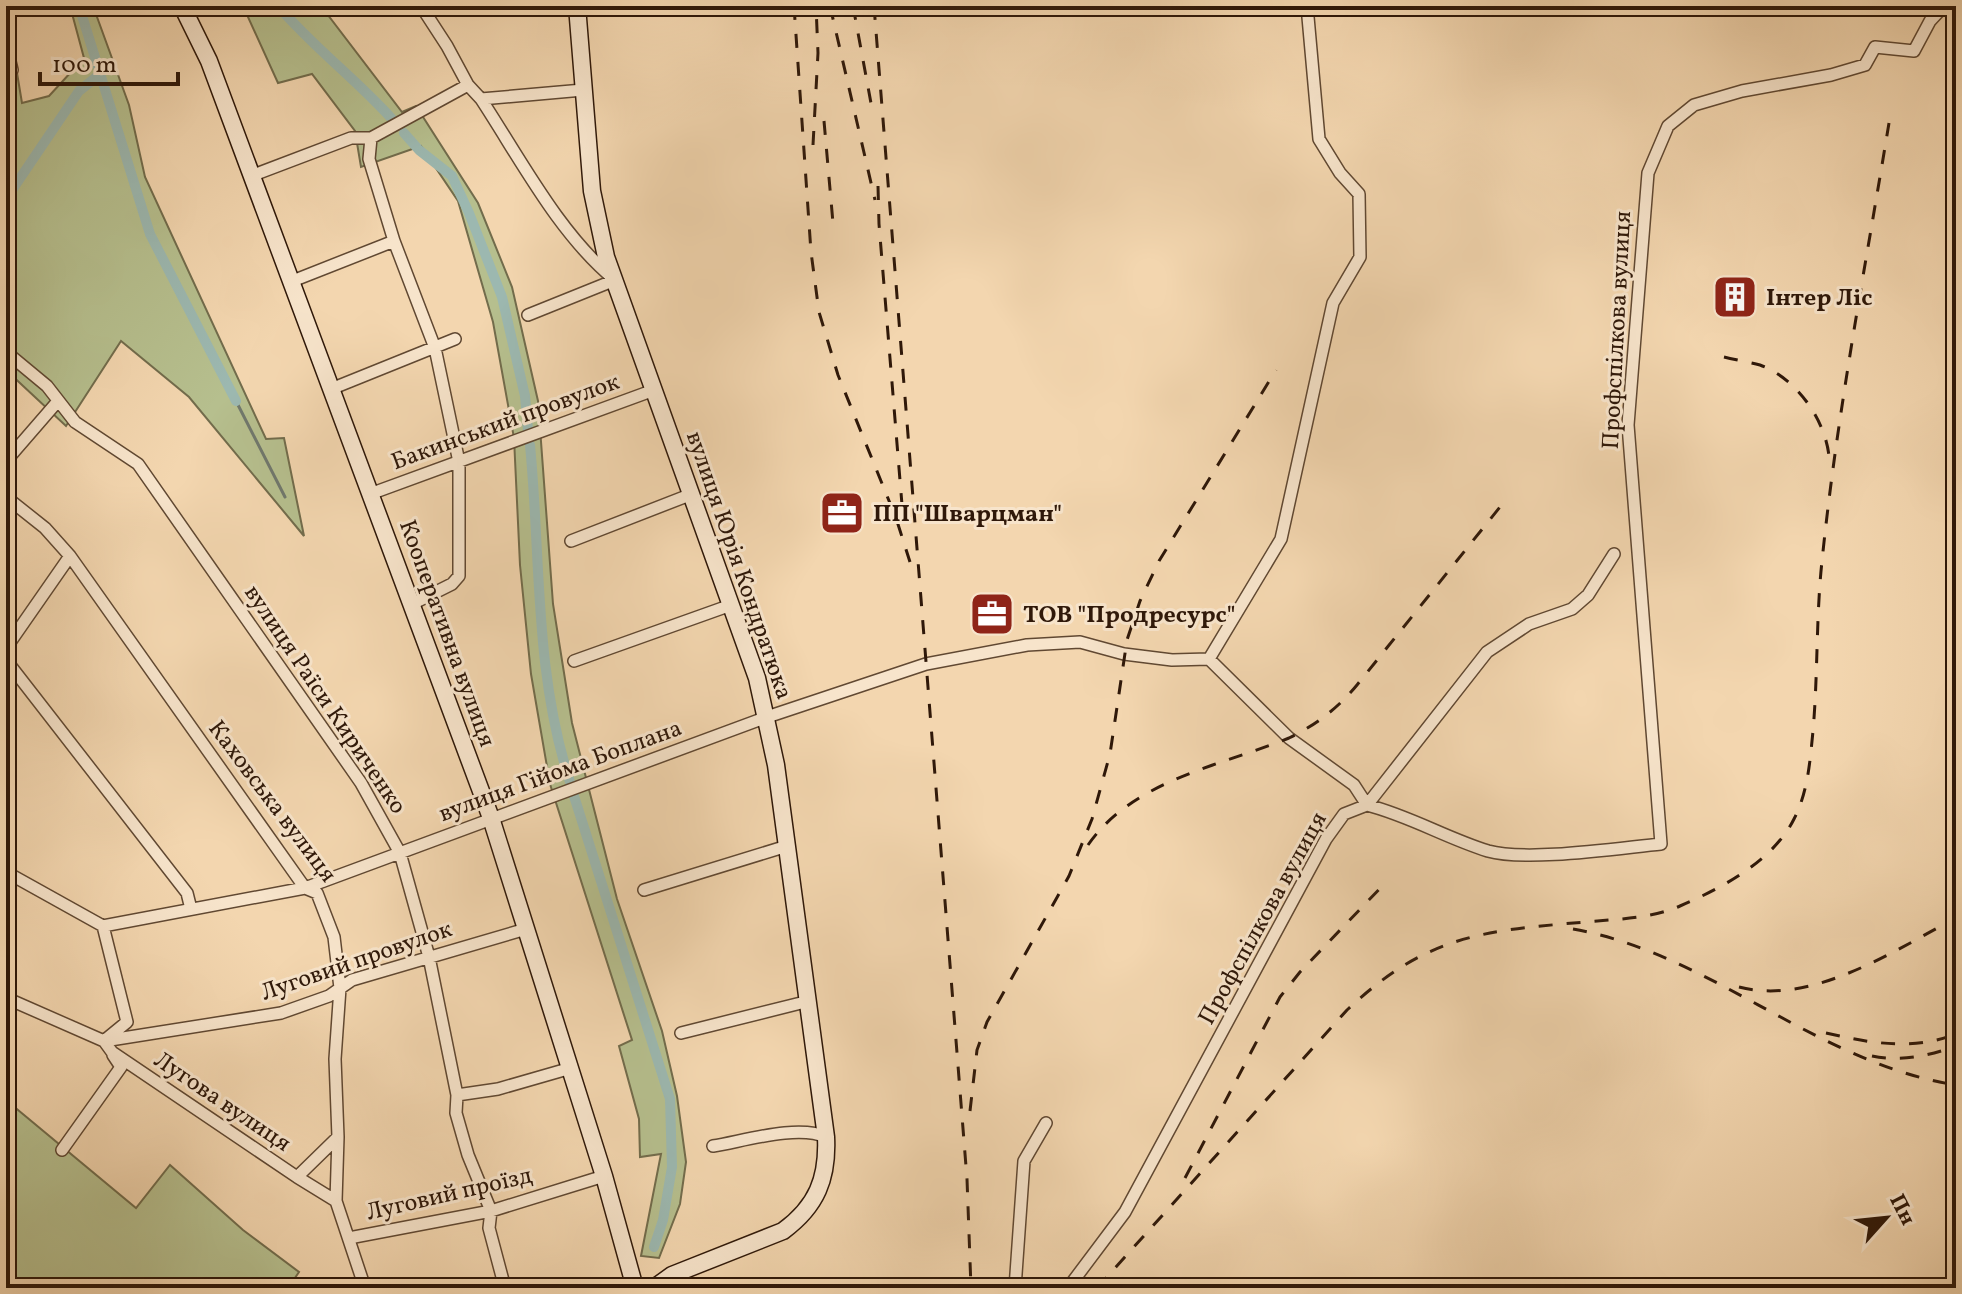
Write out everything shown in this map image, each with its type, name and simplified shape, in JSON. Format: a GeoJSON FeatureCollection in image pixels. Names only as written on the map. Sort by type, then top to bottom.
{"type":"FeatureCollection","features":[{"type":"Feature","properties":{"kind":"street","name":"Кооперативна вулиця"},"geometry":{"type":"LineString","coordinates":[[182,6],[209,61],[491,818],[571,1068],[634,1282]]}},
{"type":"Feature","properties":{"kind":"street"},"geometry":{"type":"LineString","coordinates":[[421,6],[468,85],[481,99],[571,235],[594,263],[615,280],[528,315]]}},
{"type":"Feature","properties":{"kind":"street","name":"вулиця Юрія Кондратюка"},"geometry":{"type":"LineString","coordinates":[[577,6],[592,191],[606,257],[757,678],[767,717],[826,1137],[827,1163],[819,1191],[794,1222],[783,1231],[696,1265],[657,1285]]}},
{"type":"Feature","properties":{"kind":"street"},"geometry":{"type":"LineString","coordinates":[[1307,6],[1319,139],[1340,173],[1359,194],[1360,257],[1333,303],[1281,539],[1209,659],[1289,738],[1354,785],[1367,805]]}},
{"type":"Feature","properties":{"kind":"street","name":"Профспілкова вулиця"},"geometry":{"type":"LineString","coordinates":[[1367,805],[1398,813],[1490,851],[1533,854],[1661,844],[1628,425],[1648,173],[1668,126],[1694,105],[1742,91],[1831,75],[1865,65],[1875,47],[1914,51],[1930,21],[1944,6]]}},
{"type":"Feature","properties":{"kind":"street"},"geometry":{"type":"LineString","coordinates":[[6,45],[12,70]]}},
{"type":"Feature","properties":{"kind":"street"},"geometry":{"type":"LineString","coordinates":[[251,176],[351,138],[371,138],[468,85]]}},
{"type":"Feature","properties":{"kind":"street"},"geometry":{"type":"LineString","coordinates":[[481,99],[583,90]]}},
{"type":"Feature","properties":{"kind":"street"},"geometry":{"type":"LineString","coordinates":[[371,138],[369,159],[394,241],[435,348],[459,462],[459,576],[452,584],[412,604]]}},
{"type":"Feature","properties":{"kind":"street"},"geometry":{"type":"LineString","coordinates":[[290,282],[394,241]]}},
{"type":"Feature","properties":{"kind":"street"},"geometry":{"type":"LineString","coordinates":[[331,389],[455,339]]}},
{"type":"Feature","properties":{"kind":"street","name":"вулиця Раїси Кириченко"},"geometry":{"type":"LineString","coordinates":[[6,352],[47,386],[75,422],[138,464],[361,783],[400,853],[429,957],[457,1095],[456,1113],[491,1211],[489,1228],[505,1288]]}},
{"type":"Feature","properties":{"kind":"street","name":"Бакинський провулок"},"geometry":{"type":"LineString","coordinates":[[370,494],[654,390]]}},
{"type":"Feature","properties":{"kind":"street"},"geometry":{"type":"LineString","coordinates":[[6,461],[58,401]]}},
{"type":"Feature","properties":{"kind":"street"},"geometry":{"type":"LineString","coordinates":[[571,541],[692,494]]}},
{"type":"Feature","properties":{"kind":"street","name":"Каховська вулиця"},"geometry":{"type":"LineString","coordinates":[[6,497],[45,528],[70,556],[305,888],[317,893],[334,937],[340,988],[335,1059],[338,1137],[336,1201]]}},
{"type":"Feature","properties":{"kind":"street","name":"Профспілкова вулиця"},"geometry":{"type":"LineString","coordinates":[[1068,1288],[1125,1212],[1326,839],[1344,814],[1367,805],[1487,652],[1529,624],[1572,609],[1588,595],[1614,554]]}},
{"type":"Feature","properties":{"kind":"street"},"geometry":{"type":"LineString","coordinates":[[6,648],[70,556]]}},
{"type":"Feature","properties":{"kind":"street"},"geometry":{"type":"LineString","coordinates":[[574,661],[731,605]]}},
{"type":"Feature","properties":{"kind":"street","name":"вулиця Гійома Боплана"},"geometry":{"type":"LineString","coordinates":[[103,926],[305,888],[767,717],[926,664],[1027,645],[1080,642],[1124,654],[1172,660],[1209,659]]}},
{"type":"Feature","properties":{"kind":"street"},"geometry":{"type":"LineString","coordinates":[[6,660],[187,893],[191,909]]}},
{"type":"Feature","properties":{"kind":"street"},"geometry":{"type":"LineString","coordinates":[[644,890],[787,846]]}},
{"type":"Feature","properties":{"kind":"street"},"geometry":{"type":"LineString","coordinates":[[6,872],[103,926],[127,1022],[104,1041],[121,1067],[62,1150]]}},
{"type":"Feature","properties":{"kind":"street","name":"Луговий провулок"},"geometry":{"type":"LineString","coordinates":[[104,1041],[281,1013],[329,996],[352,980],[526,929]]}},
{"type":"Feature","properties":{"kind":"street","name":"Лугова вулиця"},"geometry":{"type":"LineString","coordinates":[[6,998],[104,1041],[112,1052],[336,1201]]}},
{"type":"Feature","properties":{"kind":"street"},"geometry":{"type":"LineString","coordinates":[[681,1033],[809,1001]]}},
{"type":"Feature","properties":{"kind":"street"},"geometry":{"type":"LineString","coordinates":[[457,1095],[498,1089],[571,1068]]}},
{"type":"Feature","properties":{"kind":"street"},"geometry":{"type":"LineString","coordinates":[[1015,1288],[1024,1196],[1024,1161],[1046,1123]]}},
{"type":"Feature","properties":{"kind":"street"},"geometry":{"type":"LineString","coordinates":[[713,1146],[798,1132],[816,1132],[826,1137]]}},
{"type":"Feature","properties":{"kind":"street"},"geometry":{"type":"LineString","coordinates":[[297,1177],[338,1137]]}},
{"type":"Feature","properties":{"kind":"street","name":"Луговий проїзд"},"geometry":{"type":"LineString","coordinates":[[349,1238],[491,1211],[604,1176]]}},
{"type":"Feature","properties":{"kind":"street"},"geometry":{"type":"LineString","coordinates":[[336,1201],[365,1288]]}},
{"type":"Feature","properties":{"kind":"street"},"geometry":{"type":"LineString","coordinates":[[634,1282],[657,1285]]}},
{"type":"Feature","properties":{"kind":"green space"},"geometry":{"type":"Polygon","coordinates":[[[70,6],[93,6],[129,105],[145,177],[266,439],[284,438],[304,536],[189,397],[121,341],[66,426],[6,370],[6,62],[16,67],[22,103],[49,96],[84,58],[70,6]]]}},
{"type":"Feature","properties":{"kind":"green space"},"geometry":{"type":"Polygon","coordinates":[[[243,6],[321,6],[402,112],[416,106],[478,203],[512,287],[538,401],[553,604],[572,723],[617,899],[662,1031],[677,1096],[686,1162],[680,1204],[659,1258],[641,1256],[661,1154],[640,1157],[639,1119],[619,1046],[632,1040],[550,784],[531,674],[520,565],[514,438],[493,322],[458,201],[421,146],[361,167],[355,131],[312,74],[278,83],[243,6]]]}},
{"type":"Feature","properties":{"kind":"green space"},"geometry":{"type":"Polygon","coordinates":[[[6,1100],[136,1208],[170,1165],[243,1230],[299,1272],[288,1288],[6,1288],[6,1100]]]}},
{"type":"Feature","properties":{"kind":"waterway"},"geometry":{"type":"LineString","coordinates":[[79,6],[150,234],[236,401]]}},
{"type":"Feature","properties":{"kind":"waterway"},"geometry":{"type":"LineString","coordinates":[[278,6],[392,119]]}},
{"type":"Feature","properties":{"kind":"waterway"},"geometry":{"type":"LineString","coordinates":[[6,199],[79,91],[99,75]]}},
{"type":"Feature","properties":{"kind":"waterway"},"geometry":{"type":"LineString","coordinates":[[404,133],[419,150],[452,176],[469,213],[502,297],[525,396],[528,430]]}},
{"type":"Feature","properties":{"kind":"waterway"},"geometry":{"type":"LineString","coordinates":[[236,401],[285,497]]}},
{"type":"Feature","properties":{"kind":"waterway"},"geometry":{"type":"LineString","coordinates":[[530,445],[544,657],[558,741],[570,782]]}},
{"type":"Feature","properties":{"kind":"waterway"},"geometry":{"type":"LineString","coordinates":[[574,796],[670,1099],[672,1167],[663,1220],[654,1247]]}},
{"type":"Feature","properties":{"kind":"railway"},"geometry":{"type":"LineString","coordinates":[[794,6],[811,252],[819,312],[838,375],[896,518],[910,562]]}},
{"type":"Feature","properties":{"kind":"railway"},"geometry":{"type":"LineString","coordinates":[[813,145],[818,53],[816,6]]}},
{"type":"Feature","properties":{"kind":"railway"},"geometry":{"type":"LineString","coordinates":[[830,6],[875,200]]}},
{"type":"Feature","properties":{"kind":"railway"},"geometry":{"type":"LineString","coordinates":[[853,6],[873,114]]}},
{"type":"Feature","properties":{"kind":"railway"},"geometry":{"type":"LineString","coordinates":[[874,6],[967,1179],[971,1288]]}},
{"type":"Feature","properties":{"kind":"railway"},"geometry":{"type":"LineString","coordinates":[[824,121],[833,223]]}},
{"type":"Feature","properties":{"kind":"railway"},"geometry":{"type":"LineString","coordinates":[[1097,1288],[1347,1010],[1403,966],[1457,941],[1485,934],[1633,918],[1669,910],[1713,891],[1745,872],[1785,834],[1799,809],[1809,765],[1815,710],[1820,582],[1828,506],[1889,123]]}},
{"type":"Feature","properties":{"kind":"railway"},"geometry":{"type":"LineString","coordinates":[[878,186],[903,517]]}},
{"type":"Feature","properties":{"kind":"railway"},"geometry":{"type":"LineString","coordinates":[[1724,357],[1760,365],[1797,390],[1822,428],[1829,456]]}},
{"type":"Feature","properties":{"kind":"railway"},"geometry":{"type":"LineString","coordinates":[[970,1111],[977,1050],[987,1022],[1069,876],[1092,819],[1110,754],[1127,640],[1140,601],[1159,561],[1276,370]]}},
{"type":"Feature","properties":{"kind":"railway"},"geometry":{"type":"LineString","coordinates":[[1088,845],[1107,823],[1153,790],[1289,738],[1326,715],[1357,685],[1500,507]]}},
{"type":"Feature","properties":{"kind":"railway"},"geometry":{"type":"LineString","coordinates":[[1185,1178],[1280,997],[1388,880]]}},
{"type":"Feature","properties":{"kind":"railway"},"geometry":{"type":"LineString","coordinates":[[1739,987],[1767,991],[1795,989],[1823,982],[1879,959],[1956,918]]}},
{"type":"Feature","properties":{"kind":"railway"},"geometry":{"type":"LineString","coordinates":[[1573,929],[1624,942],[1672,961],[1857,1055],[1905,1073],[1956,1085]]}},
{"type":"Feature","properties":{"kind":"railway"},"geometry":{"type":"LineString","coordinates":[[1826,1033],[1891,1044],[1923,1042],[1956,1034]]}},
{"type":"Feature","properties":{"kind":"railway"},"geometry":{"type":"LineString","coordinates":[[1872,1056],[1914,1057],[1956,1046]]}},
{"type":"Feature","properties":{"kind":"place","name":"Інтер Ліс"},"geometry":{"type":"Point","coordinates":[1735,297]}},
{"type":"Feature","properties":{"kind":"place","name":"ПП \"Шварцман\""},"geometry":{"type":"Point","coordinates":[842,513]}},
{"type":"Feature","properties":{"kind":"place","name":"ТОВ \"Продресурс\""},"geometry":{"type":"Point","coordinates":[992,614]}}]}
